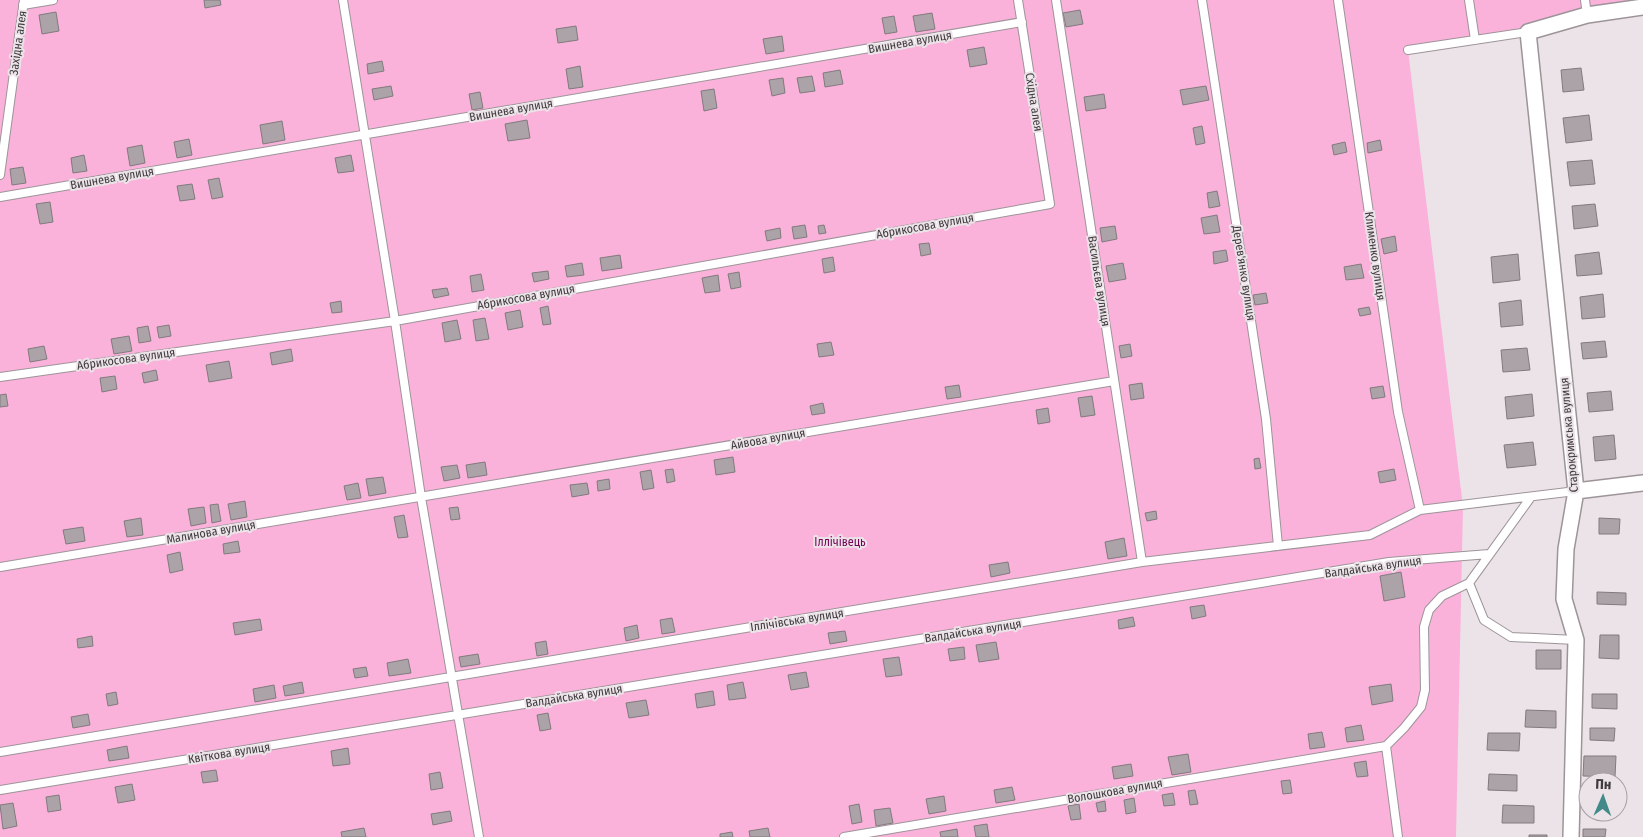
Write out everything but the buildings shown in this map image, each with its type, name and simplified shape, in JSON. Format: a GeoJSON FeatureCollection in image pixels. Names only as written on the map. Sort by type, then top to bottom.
{"type":"FeatureCollection","features":[{"type":"Feature","properties":{"kind":"street"},"geometry":{"type":"LineString","coordinates":[[1528,32],[1586,7],[1643,7]]}},
{"type":"Feature","properties":{"kind":"street","name":"Старокримська вулиця"},"geometry":{"type":"LineString","coordinates":[[1528,32],[1576,491],[1566,549],[1564,599],[1576,640],[1571,837]]}},
{"type":"Feature","properties":{"kind":"street"},"geometry":{"type":"LineString","coordinates":[[1576,491],[1643,483]]}},
{"type":"Feature","properties":{"kind":"lane"},"geometry":{"type":"LineString","coordinates":[[23,2],[53,0]]}},
{"type":"Feature","properties":{"kind":"lane"},"geometry":{"type":"LineString","coordinates":[[343,0],[366,135],[421,496],[479,837]]}},
{"type":"Feature","properties":{"kind":"lane","name":"Східна алея"},"geometry":{"type":"LineString","coordinates":[[1018,0],[1050,204]]}},
{"type":"Feature","properties":{"kind":"lane","name":"Васильєва вулиця"},"geometry":{"type":"LineString","coordinates":[[1056,0],[1142,562]]}},
{"type":"Feature","properties":{"kind":"lane","name":"Дерев'янко вулиця"},"geometry":{"type":"LineString","coordinates":[[1202,0],[1266,419],[1278,546]]}},
{"type":"Feature","properties":{"kind":"lane","name":"Клименко вулиця"},"geometry":{"type":"LineString","coordinates":[[1338,0],[1398,412],[1420,510]]}},
{"type":"Feature","properties":{"kind":"lane"},"geometry":{"type":"LineString","coordinates":[[1469,0],[1475,40]]}},
{"type":"Feature","properties":{"kind":"lane","name":"Західна алея"},"geometry":{"type":"LineString","coordinates":[[0,175],[23,2]]}},
{"type":"Feature","properties":{"kind":"lane","name":"Вишнева вулиця"},"geometry":{"type":"LineString","coordinates":[[0,197],[1022,22]]}},
{"type":"Feature","properties":{"kind":"lane"},"geometry":{"type":"LineString","coordinates":[[1408,50],[1528,32]]}},
{"type":"Feature","properties":{"kind":"lane","name":"Абрикосова вулиця"},"geometry":{"type":"LineString","coordinates":[[0,377],[395,321],[1050,204]]}},
{"type":"Feature","properties":{"kind":"lane","name":"Айвова вулиця"},"geometry":{"type":"LineString","coordinates":[[421,496],[1114,380]]}},
{"type":"Feature","properties":{"kind":"lane"},"geometry":{"type":"LineString","coordinates":[[1420,510],[1576,491]]}},
{"type":"Feature","properties":{"kind":"lane","name":"Малинова вулиця"},"geometry":{"type":"LineString","coordinates":[[0,567],[421,496]]}},
{"type":"Feature","properties":{"kind":"lane"},"geometry":{"type":"LineString","coordinates":[[1398,837],[1386,746],[1422,707],[1425,690],[1424,627],[1429,610],[1442,596],[1468,583],[1531,497]]}},
{"type":"Feature","properties":{"kind":"lane","name":"Іллічівська вулиця"},"geometry":{"type":"LineString","coordinates":[[0,752],[1142,562],[1370,536],[1420,510]]}},
{"type":"Feature","properties":{"kind":"lane","name":"Валдайська вулиця"},"geometry":{"type":"LineString","coordinates":[[458,715],[1389,562],[1489,554]]}},
{"type":"Feature","properties":{"kind":"lane"},"geometry":{"type":"LineString","coordinates":[[1468,583],[1484,620],[1511,637],[1576,640]]}},
{"type":"Feature","properties":{"kind":"lane","name":"Квіткова вулиця"},"geometry":{"type":"LineString","coordinates":[[0,790],[458,715]]}},
{"type":"Feature","properties":{"kind":"lane","name":"Волошкова вулиця"},"geometry":{"type":"LineString","coordinates":[[844,837],[1386,746]]}},
{"type":"Feature","properties":{"kind":"green space","name":"Іллічівець"},"geometry":{"type":"Polygon","coordinates":[[[0,0],[1643,0],[1528,32],[1408,50],[1463,507],[1456,837],[0,837],[0,0]]]}}]}
